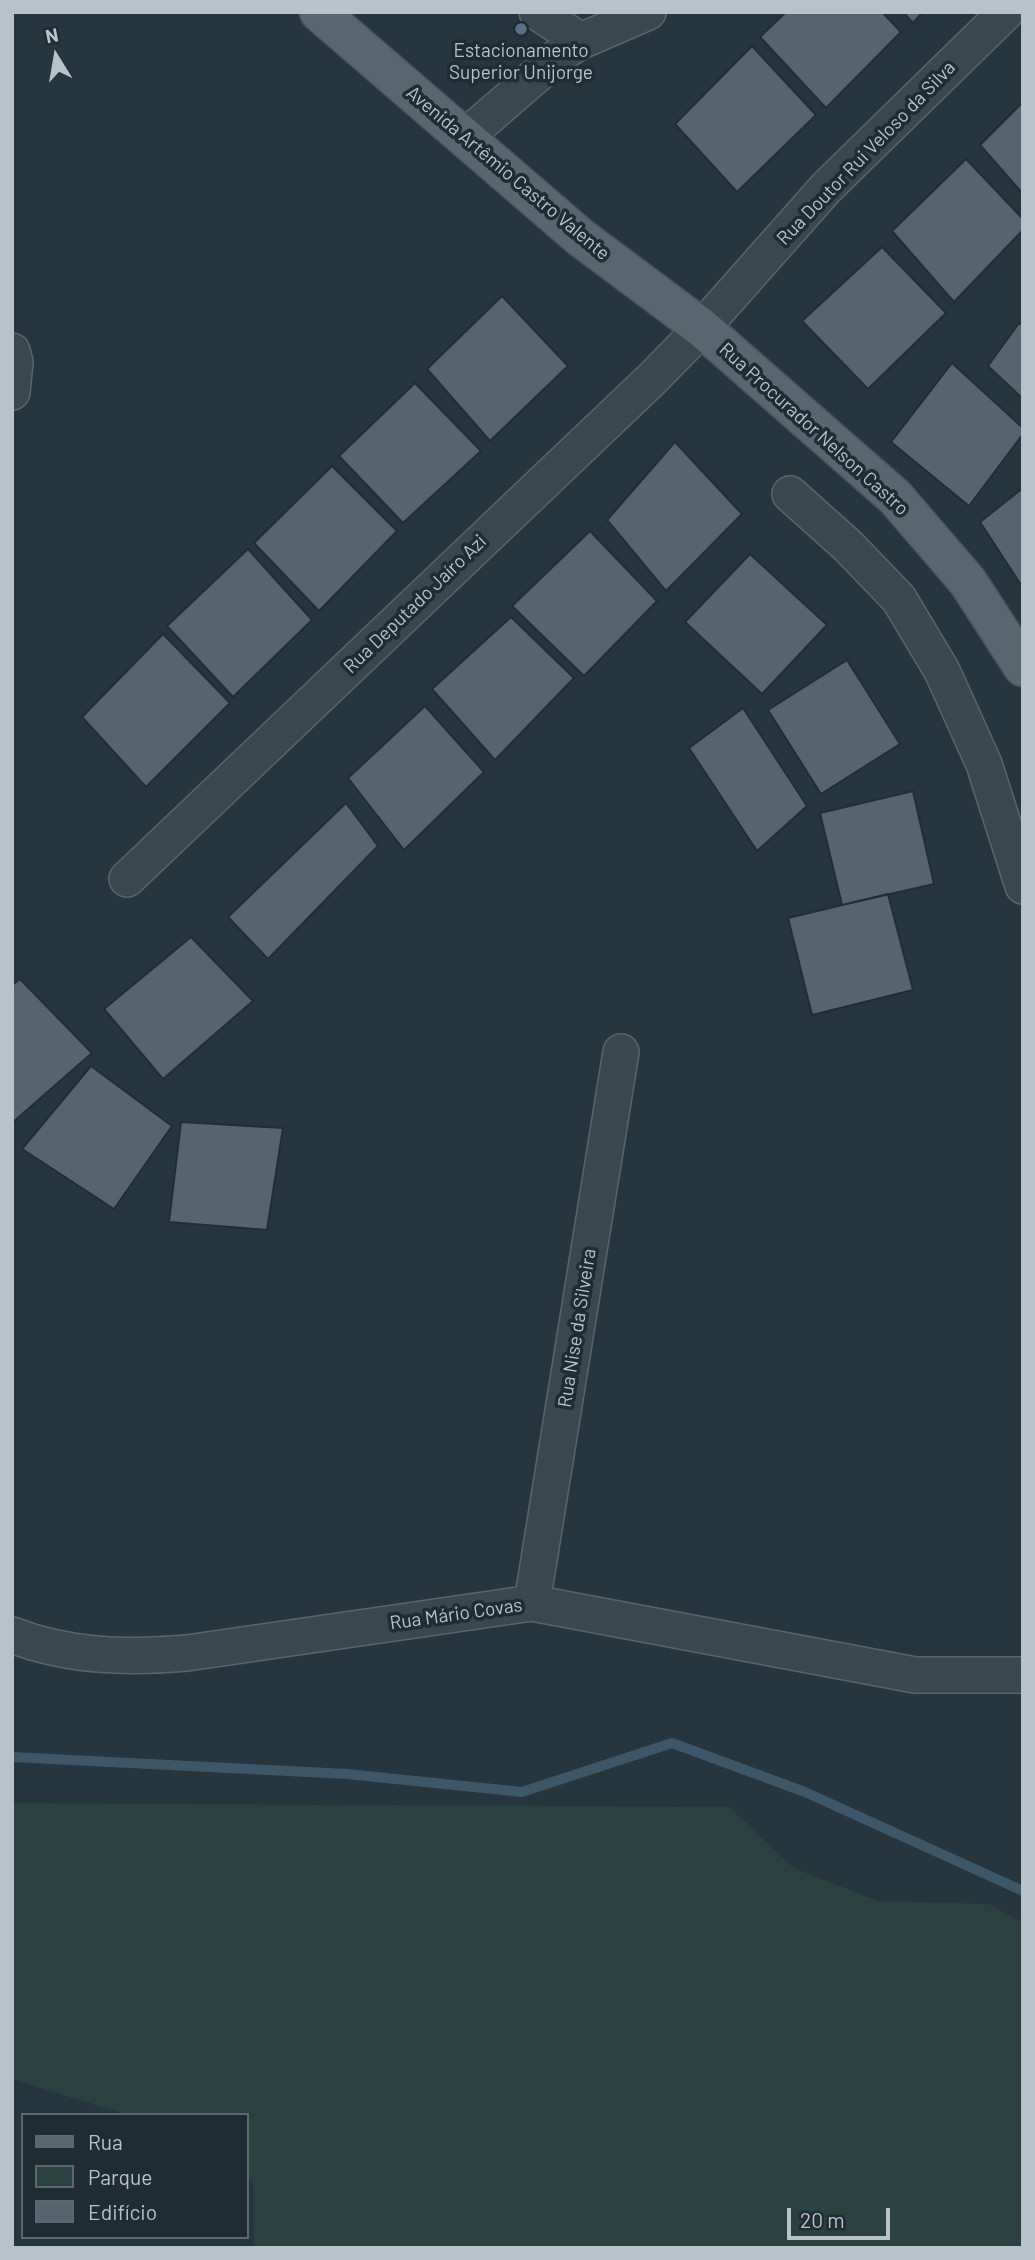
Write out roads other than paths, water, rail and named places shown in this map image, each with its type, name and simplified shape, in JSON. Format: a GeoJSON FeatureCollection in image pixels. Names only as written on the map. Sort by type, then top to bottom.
{"type":"FeatureCollection","features":[{"type":"Feature","properties":{"kind":"main road","name":"Avenida Artêmio Castro Valente"},"geometry":{"type":"LineString","coordinates":[[318,12],[580,237],[702,328]]}},
{"type":"Feature","properties":{"kind":"main road","name":"Rua Procurador Nelson Castro"},"geometry":{"type":"LineString","coordinates":[[702,328],[895,497],[968,582],[1023,667]]}},
{"type":"Feature","properties":{"kind":"street"},"geometry":{"type":"LineString","coordinates":[[537,12],[581,41]]}},
{"type":"Feature","properties":{"kind":"street"},"geometry":{"type":"LineString","coordinates":[[464,137],[562,53],[581,41],[648,12]]}},
{"type":"Feature","properties":{"kind":"street","name":"Rua Doutor Rui Veloso da Silva"},"geometry":{"type":"LineString","coordinates":[[702,328],[818,196],[1006,12]]}},
{"type":"Feature","properties":{"kind":"street","name":"Rua Deputado Jaíro Azi"},"geometry":{"type":"LineString","coordinates":[[127,879],[702,328]]}},
{"type":"Feature","properties":{"kind":"street"},"geometry":{"type":"LineString","coordinates":[[12,351],[15,362],[12,392]]}},
{"type":"Feature","properties":{"kind":"street"},"geometry":{"type":"LineString","coordinates":[[790,494],[848,546],[899,598],[942,671],[984,764],[1023,886]]}},
{"type":"Feature","properties":{"kind":"street","name":"Rua Nise da Silveira"},"geometry":{"type":"LineString","coordinates":[[532,1603],[621,1052]]}},
{"type":"Feature","properties":{"kind":"street","name":"Rua Mário Covas"},"geometry":{"type":"LineString","coordinates":[[12,1635],[87,1655],[138,1657],[187,1653],[532,1603],[915,1675],[1023,1675]]}},
{"type":"Feature","properties":{"kind":"waterway"},"geometry":{"type":"LineString","coordinates":[[12,1757],[347,1774],[522,1792],[672,1743],[805,1792],[1023,1891]]}},
{"type":"Feature","properties":{"kind":"place","name":"Estacionamento Superior Unijorge"},"geometry":{"type":"Point","coordinates":[521,29]}}]}
